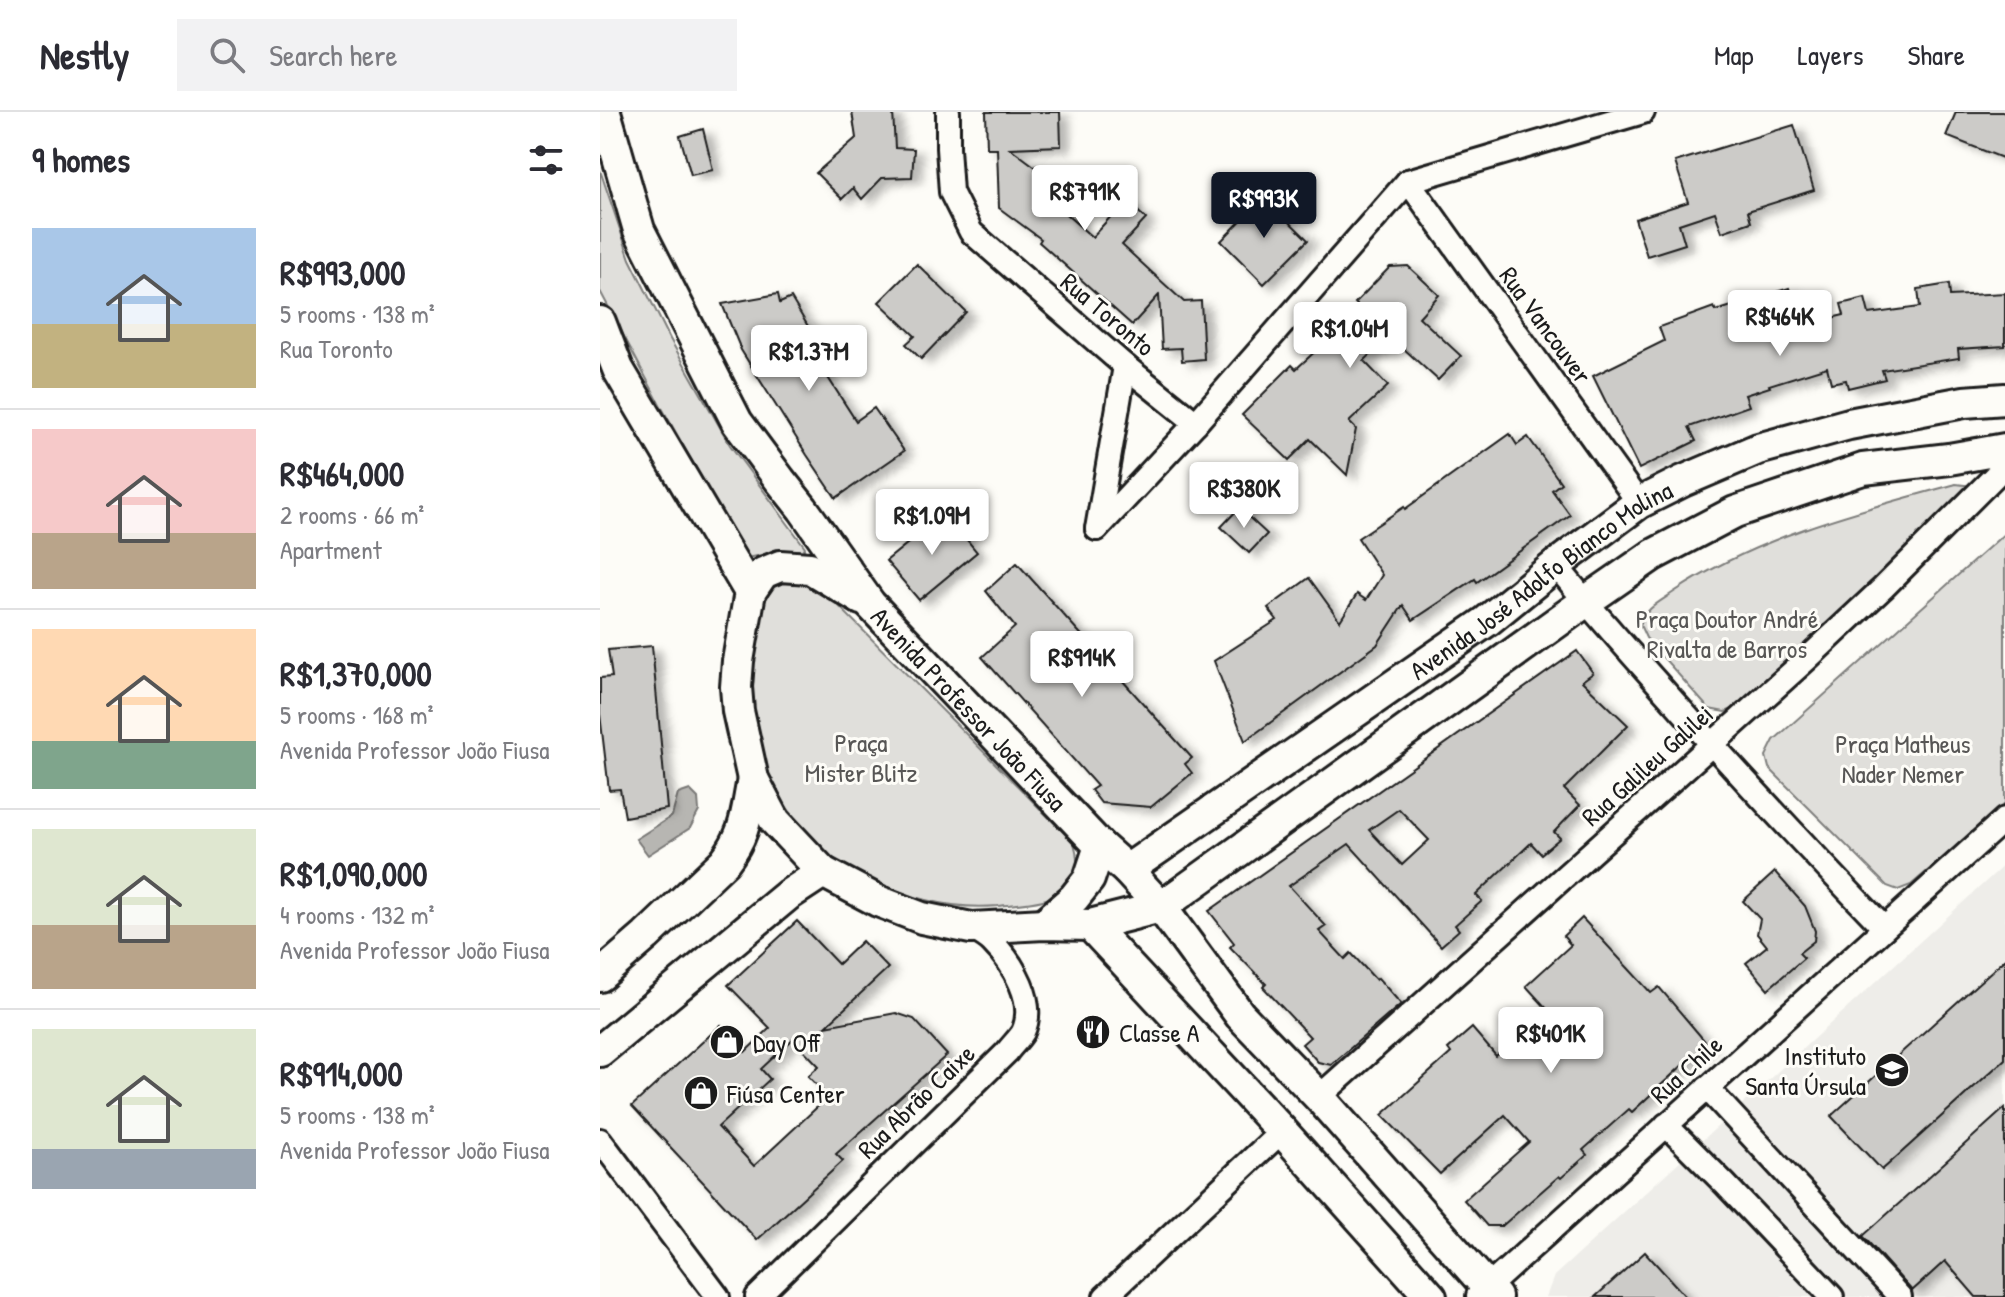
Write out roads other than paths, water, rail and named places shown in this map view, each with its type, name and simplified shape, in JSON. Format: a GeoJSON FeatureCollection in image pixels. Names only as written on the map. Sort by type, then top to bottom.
{"type":"FeatureCollection","features":[{"type":"Feature","properties":{"kind":"main road","name":"Avenida Professor João Fiusa"},"geometry":{"type":"LineString","coordinates":[[605,112],[639,230],[737,422],[870,604],[1161,907],[1240,1015],[1319,1097],[1487,1294]]}},
{"type":"Feature","properties":{"kind":"main road"},"geometry":{"type":"LineString","coordinates":[[600,322],[618,369],[750,592]]}},
{"type":"Feature","properties":{"kind":"main road","name":"Avenida José Adolfo Bianco Molina"},"geometry":{"type":"LineString","coordinates":[[1127,870],[1487,621],[1639,503],[1758,449],[1849,424],[1964,402],[2005,399]]}},
{"type":"Feature","properties":{"kind":"main road"},"geometry":{"type":"LineString","coordinates":[[1849,424],[1863,469]]}},
{"type":"Feature","properties":{"kind":"main road","name":"Avenida José Adolfo Bianco Molina"},"geometry":{"type":"LineString","coordinates":[[1161,907],[1653,555],[1735,512],[1863,469],[2005,449]]}},
{"type":"Feature","properties":{"kind":"main road"},"geometry":{"type":"LineString","coordinates":[[870,604],[810,568],[780,566],[763,573],[750,592],[736,687],[753,779],[775,821],[823,872],[878,901],[922,918],[971,928],[1090,925],[1161,907]]}},
{"type":"Feature","properties":{"kind":"main road"},"geometry":{"type":"LineString","coordinates":[[600,976],[724,862],[744,830],[753,779]]}},
{"type":"Feature","properties":{"kind":"main road"},"geometry":{"type":"LineString","coordinates":[[1044,924],[1074,898],[1089,879],[1100,846]]}},
{"type":"Feature","properties":{"kind":"main road"},"geometry":{"type":"LineString","coordinates":[[601,1048],[788,895],[823,872]]}},
{"type":"Feature","properties":{"kind":"main road"},"geometry":{"type":"LineString","coordinates":[[1090,925],[1431,1297]]}},
{"type":"Feature","properties":{"kind":"street","name":"Rua Toronto"},"geometry":{"type":"LineString","coordinates":[[948,112],[951,192],[971,232],[1125,366],[1196,423]]}},
{"type":"Feature","properties":{"kind":"street"},"geometry":{"type":"LineString","coordinates":[[1125,366],[1097,529],[1196,423],[1408,181],[1643,112]]}},
{"type":"Feature","properties":{"kind":"street","name":"Rua Vancouver"},"geometry":{"type":"LineString","coordinates":[[1408,181],[1639,503]]}},
{"type":"Feature","properties":{"kind":"street","name":"Rua Galileu Galilei"},"geometry":{"type":"LineString","coordinates":[[1319,1097],[1883,588],[2005,466]]}},
{"type":"Feature","properties":{"kind":"street"},"geometry":{"type":"LineString","coordinates":[[1556,565],[1585,602],[1712,744],[1884,928]]}},
{"type":"Feature","properties":{"kind":"street","name":"Rua Chile"},"geometry":{"type":"LineString","coordinates":[[1487,1294],[1666,1125],[2005,819]]}},
{"type":"Feature","properties":{"kind":"street","name":"Rua Abrão Caixe"},"geometry":{"type":"LineString","coordinates":[[757,1297],[1007,1052],[1023,1032],[1028,1010],[1020,980],[990,939],[971,928]]}},
{"type":"Feature","properties":{"kind":"street"},"geometry":{"type":"LineString","coordinates":[[1707,1088],[1900,1297]]}},
{"type":"Feature","properties":{"kind":"street"},"geometry":{"type":"LineString","coordinates":[[1666,1125],[1832,1297]]}},
{"type":"Feature","properties":{"kind":"street"},"geometry":{"type":"LineString","coordinates":[[1105,1297],[1282,1131]]}},
{"type":"Feature","properties":{"kind":"street"},"geometry":{"type":"LineString","coordinates":[[600,1140],[718,1297]]}},
{"type":"Feature","properties":{"kind":"place","name":"Classe A"},"geometry":{"type":"Point","coordinates":[1093,1032]}},
{"type":"Feature","properties":{"kind":"place","name":"Day Off"},"geometry":{"type":"Point","coordinates":[727,1042]}},
{"type":"Feature","properties":{"kind":"place","name":"Instituto Santa Úrsula"},"geometry":{"type":"Point","coordinates":[1892,1070]}},
{"type":"Feature","properties":{"kind":"place","name":"Fiúsa Center"},"geometry":{"type":"Point","coordinates":[701,1093]}},
{"type":"Feature","properties":{"kind":"park label","name":"Praça Doutor André Rivalta de Barros"},"geometry":{"type":"Point","coordinates":[1727,633]}},
{"type":"Feature","properties":{"kind":"park label","name":"Praça Mister Blitz"},"geometry":{"type":"Point","coordinates":[861,757]}},
{"type":"Feature","properties":{"kind":"park label","name":"Praça Matheus Nader Nemer"},"geometry":{"type":"Point","coordinates":[1903,758]}}]}
